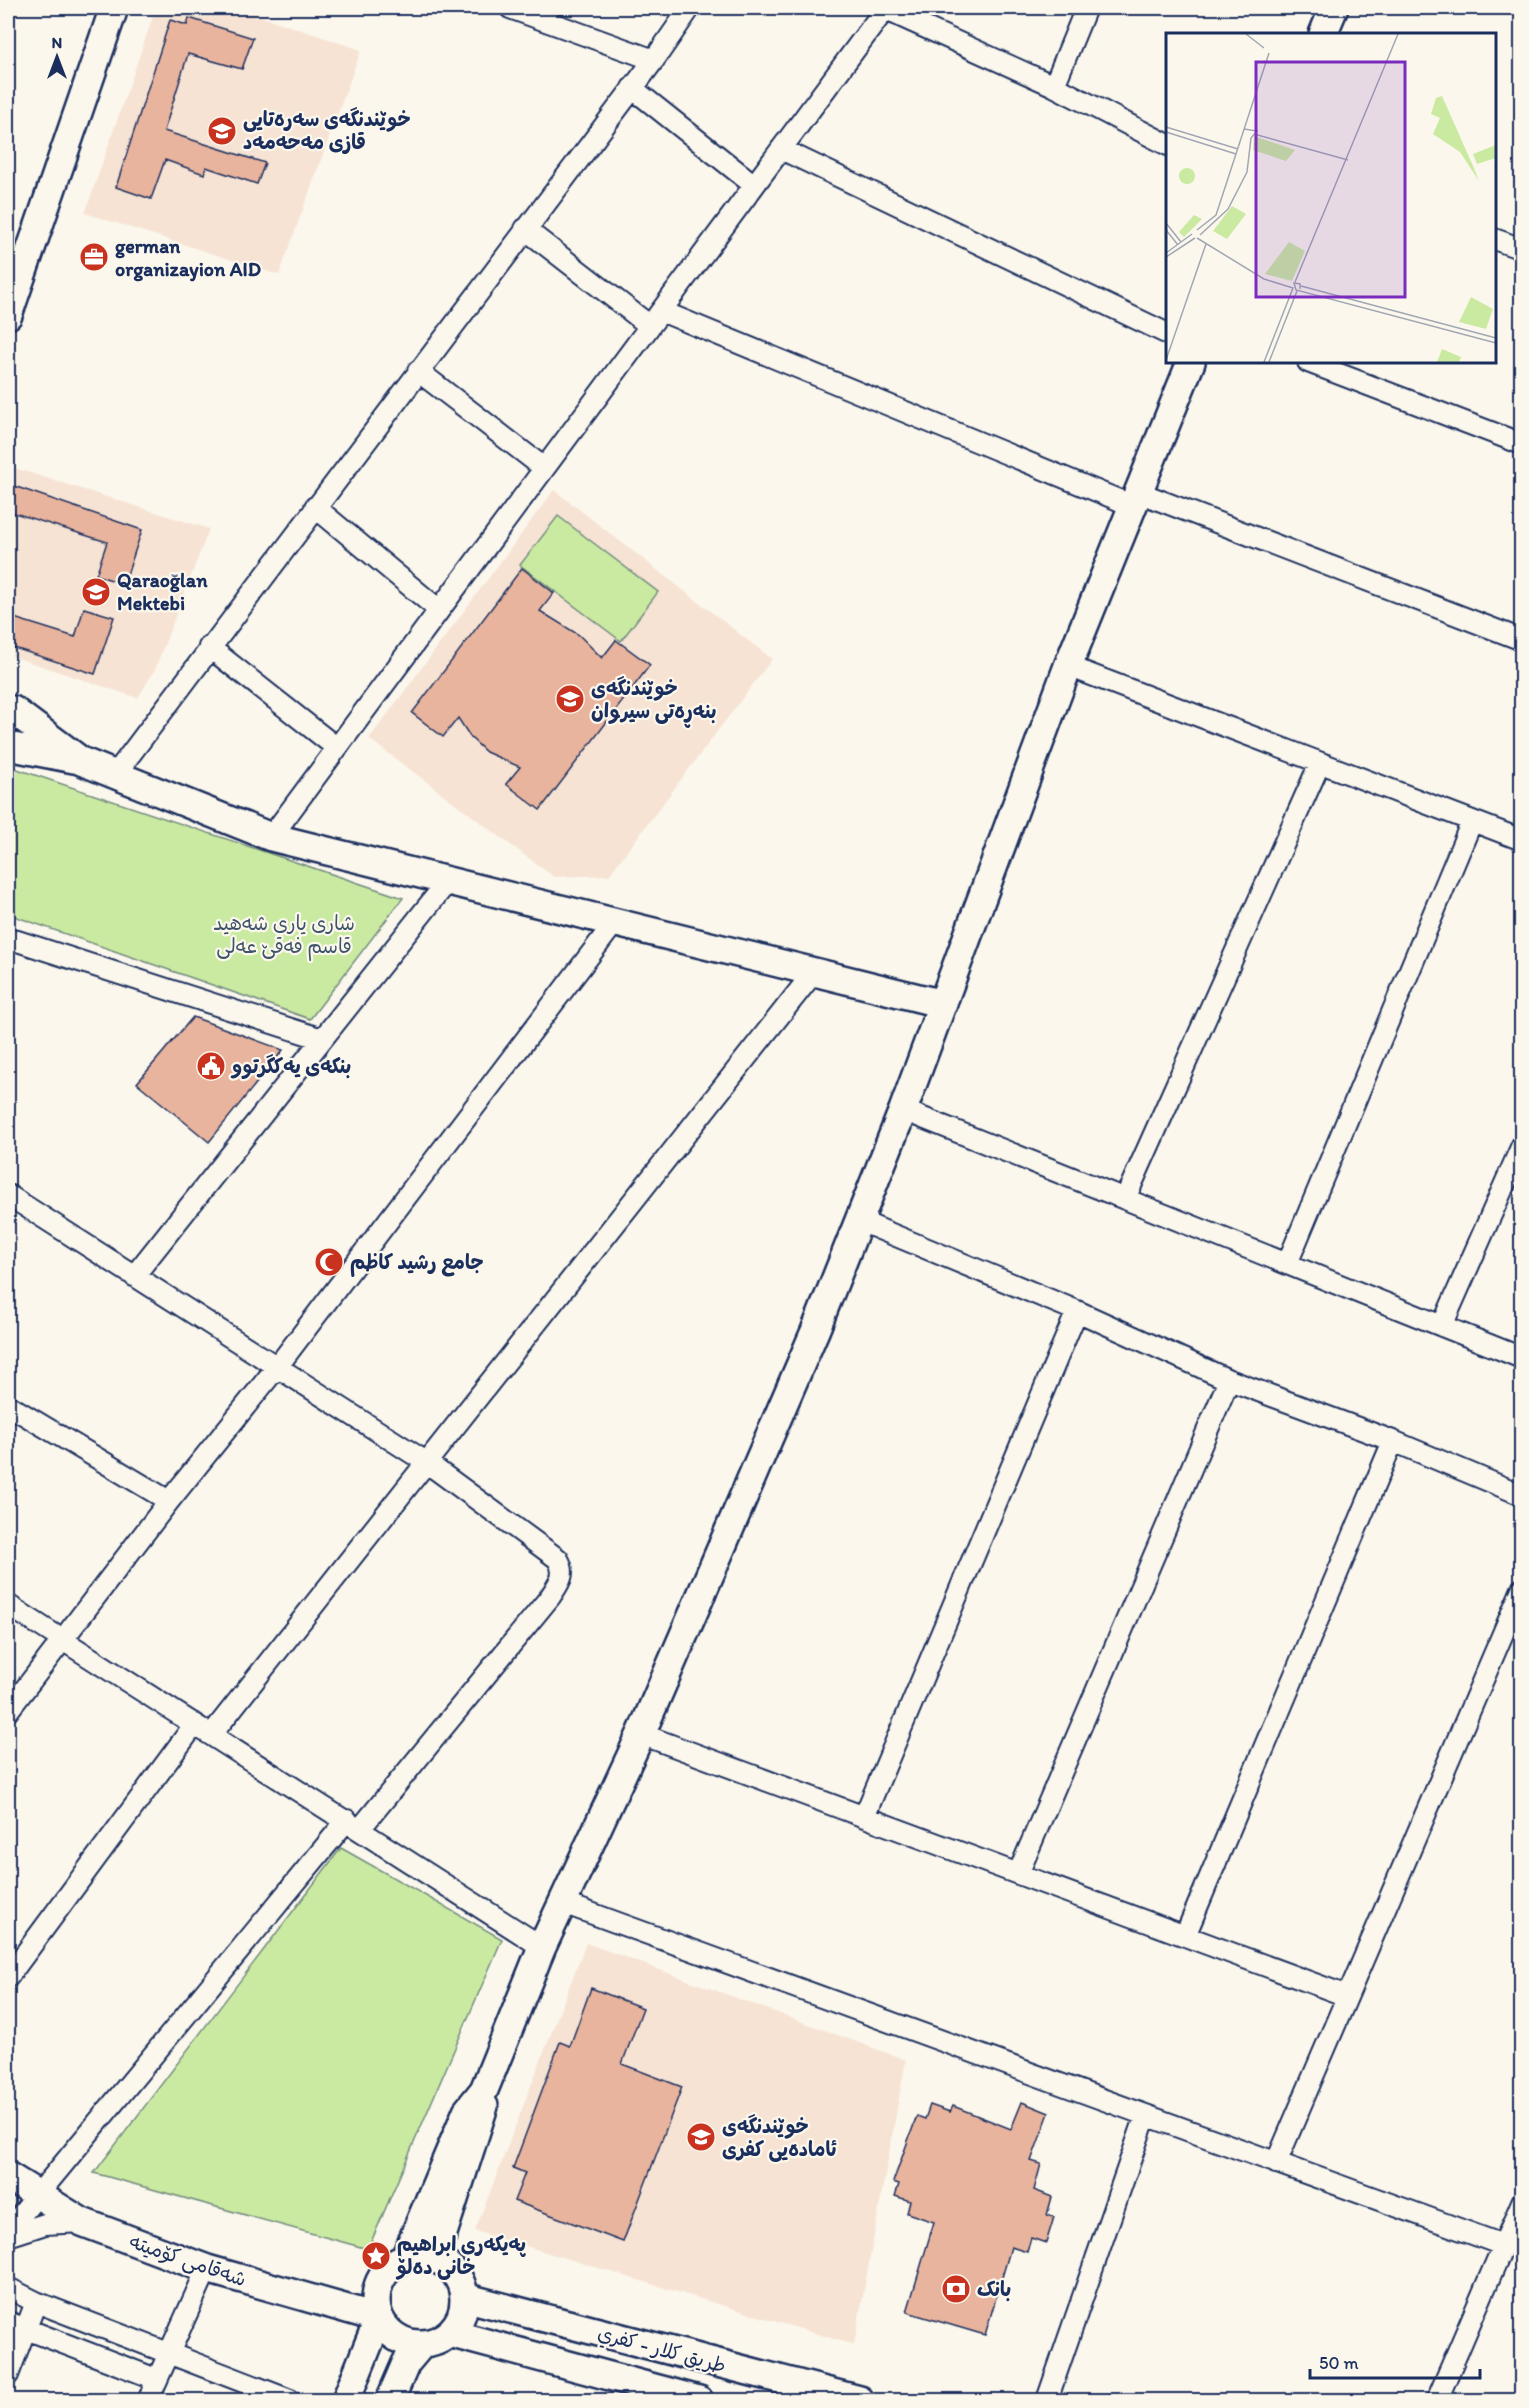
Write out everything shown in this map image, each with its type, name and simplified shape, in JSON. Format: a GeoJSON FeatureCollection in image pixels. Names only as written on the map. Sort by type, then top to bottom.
{"type":"FeatureCollection","features":[{"type":"Feature","properties":{"kind":"street"},"geometry":{"type":"LineString","coordinates":[[8,315],[114,8]]}},
{"type":"Feature","properties":{"kind":"street"},"geometry":{"type":"LineString","coordinates":[[510,8],[654,60]]}},
{"type":"Feature","properties":{"kind":"street"},"geometry":{"type":"LineString","coordinates":[[114,776],[209,646],[654,60],[690,8]]}},
{"type":"Feature","properties":{"kind":"street"},"geometry":{"type":"LineString","coordinates":[[271,837],[883,8],[1054,86],[1166,144]]}},
{"type":"Feature","properties":{"kind":"street"},"geometry":{"type":"LineString","coordinates":[[1054,86],[1086,8]]}},
{"type":"Feature","properties":{"kind":"street"},"geometry":{"type":"LineString","coordinates":[[1323,33],[1334,8]]}},
{"type":"Feature","properties":{"kind":"street"},"geometry":{"type":"LineString","coordinates":[[633,88],[754,185]]}},
{"type":"Feature","properties":{"kind":"street"},"geometry":{"type":"LineString","coordinates":[[781,149],[1166,334]]}},
{"type":"Feature","properties":{"kind":"street"},"geometry":{"type":"LineString","coordinates":[[525,229],[655,318],[1135,499],[1521,640]]}},
{"type":"Feature","properties":{"kind":"street"},"geometry":{"type":"LineString","coordinates":[[1496,240],[1521,249]]}},
{"type":"Feature","properties":{"kind":"street"},"geometry":{"type":"LineString","coordinates":[[405,2258],[467,2111],[484,2090],[542,1947],[640,1734],[860,1221],[1068,666],[1191,363]]}},
{"type":"Feature","properties":{"kind":"street"},"geometry":{"type":"LineString","coordinates":[[1311,363],[1521,444]]}},
{"type":"Feature","properties":{"kind":"street"},"geometry":{"type":"LineString","coordinates":[[418,371],[544,468]]}},
{"type":"Feature","properties":{"kind":"street"},"geometry":{"type":"LineString","coordinates":[[315,507],[439,610]]}},
{"type":"Feature","properties":{"kind":"street"},"geometry":{"type":"LineString","coordinates":[[209,646],[337,748]]}},
{"type":"Feature","properties":{"kind":"street"},"geometry":{"type":"LineString","coordinates":[[1068,666],[1521,840]]}},
{"type":"Feature","properties":{"kind":"street"},"geometry":{"type":"LineString","coordinates":[[9,712],[81,761],[271,837],[943,1004]]}},
{"type":"Feature","properties":{"kind":"street"},"geometry":{"type":"LineString","coordinates":[[8,746],[81,761]]}},
{"type":"Feature","properties":{"kind":"street"},"geometry":{"type":"LineString","coordinates":[[1125,1199],[1320,763]]}},
{"type":"Feature","properties":{"kind":"street"},"geometry":{"type":"LineString","coordinates":[[1287,1264],[1472,821]]}},
{"type":"Feature","properties":{"kind":"street"},"geometry":{"type":"LineString","coordinates":[[134,1276],[448,881]]}},
{"type":"Feature","properties":{"kind":"street"},"geometry":{"type":"LineString","coordinates":[[8,1711],[61,1639],[277,1367],[615,922]]}},
{"type":"Feature","properties":{"kind":"street"},"geometry":{"type":"LineString","coordinates":[[8,938],[322,1039]]}},
{"type":"Feature","properties":{"kind":"street"},"geometry":{"type":"LineString","coordinates":[[212,1734],[814,972]]}},
{"type":"Feature","properties":{"kind":"street"},"geometry":{"type":"LineString","coordinates":[[903,1110],[1521,1358]]}},
{"type":"Feature","properties":{"kind":"street"},"geometry":{"type":"LineString","coordinates":[[1442,1326],[1521,1144]]}},
{"type":"Feature","properties":{"kind":"street"},"geometry":{"type":"LineString","coordinates":[[8,1195],[426,1462],[558,1559],[563,1568],[562,1580],[8,2230]]}},
{"type":"Feature","properties":{"kind":"street"},"geometry":{"type":"LineString","coordinates":[[860,1221],[1077,1311],[1229,1380],[1393,1441],[1521,1495]]}},
{"type":"Feature","properties":{"kind":"street"},"geometry":{"type":"LineString","coordinates":[[864,1817],[1077,1311]]}},
{"type":"Feature","properties":{"kind":"street"},"geometry":{"type":"LineString","coordinates":[[1018,1874],[1229,1380]]}},
{"type":"Feature","properties":{"kind":"street"},"geometry":{"type":"LineString","coordinates":[[8,1404],[169,1501]]}},
{"type":"Feature","properties":{"kind":"street"},"geometry":{"type":"LineString","coordinates":[[1185,1935],[1393,1441]]}},
{"type":"Feature","properties":{"kind":"street"},"geometry":{"type":"LineString","coordinates":[[1276,2163],[1521,1589]]}},
{"type":"Feature","properties":{"kind":"street"},"geometry":{"type":"LineString","coordinates":[[8,1605],[542,1947]]}},
{"type":"Feature","properties":{"kind":"street"},"geometry":{"type":"LineString","coordinates":[[8,1977],[195,1724]]}},
{"type":"Feature","properties":{"kind":"street"},"geometry":{"type":"LineString","coordinates":[[640,1734],[1347,1996]]}},
{"type":"Feature","properties":{"kind":"street"},"geometry":{"type":"LineString","coordinates":[[563,1903],[1503,2245]]}},
{"type":"Feature","properties":{"kind":"street"},"geometry":{"type":"LineString","coordinates":[[435,2258],[483,2115],[484,2090]]}},
{"type":"Feature","properties":{"kind":"street"},"geometry":{"type":"LineString","coordinates":[[1047,2400],[1146,2115]]}},
{"type":"Feature","properties":{"kind":"street","name":"شەقامی کۆمیتە"},"geometry":{"type":"LineString","coordinates":[[8,2176],[82,2222],[207,2269],[379,2318]]}},
{"type":"Feature","properties":{"kind":"street"},"geometry":{"type":"LineString","coordinates":[[1437,2400],[1521,2202]]}},
{"type":"Feature","properties":{"kind":"street"},"geometry":{"type":"LineString","coordinates":[[8,2236],[45,2224],[82,2222]]}},
{"type":"Feature","properties":{"kind":"street"},"geometry":{"type":"LineString","coordinates":[[346,2400],[379,2318],[376,2293],[379,2281],[386,2271],[405,2258],[420,2256],[435,2258],[455,2273],[464,2297],[458,2323],[437,2341],[422,2344],[396,2338],[379,2318]]}},
{"type":"Feature","properties":{"kind":"street"},"geometry":{"type":"LineString","coordinates":[[148,2400],[167,2353],[207,2269]]}},
{"type":"Feature","properties":{"kind":"street"},"geometry":{"type":"LineString","coordinates":[[8,2288],[36,2302],[290,2400]]}},
{"type":"Feature","properties":{"kind":"street","name":"طريق كلار - كفري"},"geometry":{"type":"LineString","coordinates":[[464,2297],[860,2400]]}},
{"type":"Feature","properties":{"kind":"street"},"geometry":{"type":"LineString","coordinates":[[8,2375],[16,2326],[36,2302]]}},
{"type":"Feature","properties":{"kind":"street"},"geometry":{"type":"LineString","coordinates":[[16,2326],[156,2379]]}},
{"type":"Feature","properties":{"kind":"street"},"geometry":{"type":"LineString","coordinates":[[449,2333],[699,2400]]}},
{"type":"Feature","properties":{"kind":"street"},"geometry":{"type":"LineString","coordinates":[[390,2400],[406,2362],[422,2344]]}},
{"type":"Feature","properties":{"kind":"shaded area","name":"خوێندنگەی سەرەتایی قازی مەحەمەد"},"geometry":{"type":"Polygon","coordinates":[[[156,8],[236,8],[361,50],[279,275],[85,213],[156,8]]]}},
{"type":"Feature","properties":{"kind":"shaded area","name":"Qaraoğlan Mektebi"},"geometry":{"type":"Polygon","coordinates":[[[8,466],[209,529],[155,669],[138,698],[8,655],[8,466]]]}},
{"type":"Feature","properties":{"kind":"shaded area","name":"خوێندنگەی بنەڕەتی سیروان"},"geometry":{"type":"Polygon","coordinates":[[[554,490],[772,659],[609,875],[554,877],[369,739],[554,490]]]}},
{"type":"Feature","properties":{"kind":"shaded area","name":"خوێندنگەی ئامادەیی کفری"},"geometry":{"type":"Polygon","coordinates":[[[586,1943],[906,2060],[854,2345],[475,2231],[586,1943]]]}},
{"type":"Feature","properties":{"kind":"green space"},"geometry":{"type":"Polygon","coordinates":[[[558,516],[658,592],[621,641],[520,565],[558,516]]]}},
{"type":"Feature","properties":{"kind":"green space","name":"شاری یاری شەهید قاسم فەقێ عەلی"},"geometry":{"type":"Polygon","coordinates":[[[8,766],[403,898],[310,1019],[8,914],[8,766]]]}},
{"type":"Feature","properties":{"kind":"green space"},"geometry":{"type":"Polygon","coordinates":[[[341,1848],[502,1939],[368,2249],[94,2173],[341,1848]]]}},
{"type":"Feature","properties":{"kind":"building"},"geometry":{"type":"Polygon","coordinates":[[[189,18],[253,38],[242,69],[188,54],[164,131],[265,163],[257,184],[206,167],[204,174],[165,160],[151,199],[116,187],[170,20],[187,25],[189,18]]]}},
{"type":"Feature","properties":{"kind":"building"},"geometry":{"type":"Polygon","coordinates":[[[8,484],[142,530],[124,584],[96,575],[107,542],[8,511],[8,484]]]}},
{"type":"Feature","properties":{"kind":"building"},"geometry":{"type":"Polygon","coordinates":[[[522,568],[554,593],[540,611],[579,635],[602,658],[616,640],[650,665],[540,810],[506,784],[520,767],[486,752],[471,738],[458,718],[443,737],[412,713],[522,568]]]}},
{"type":"Feature","properties":{"kind":"building"},"geometry":{"type":"Polygon","coordinates":[[[84,608],[114,617],[95,674],[8,646],[8,616],[75,637],[84,608]]]}},
{"type":"Feature","properties":{"kind":"building","name":"بنکەی یەکگرتوو"},"geometry":{"type":"Polygon","coordinates":[[[193,1017],[283,1050],[209,1142],[137,1083],[193,1017]]]}},
{"type":"Feature","properties":{"kind":"building"},"geometry":{"type":"Polygon","coordinates":[[[591,1988],[643,2008],[622,2064],[682,2087],[623,2242],[514,2201],[525,2173],[513,2168],[560,2042],[570,2046],[591,1988]]]}},
{"type":"Feature","properties":{"kind":"building"},"geometry":{"type":"Polygon","coordinates":[[[1022,2102],[1049,2113],[1031,2161],[1041,2164],[1034,2190],[1052,2197],[1047,2215],[1054,2217],[1046,2243],[1031,2238],[1027,2252],[1011,2247],[985,2335],[907,2312],[934,2222],[907,2213],[910,2201],[895,2196],[899,2184],[893,2182],[917,2116],[925,2119],[930,2105],[950,2112],[953,2106],[1011,2129],[1022,2102]]]}},
{"type":"Feature","properties":{"kind":"place","name":"خوێندنگەی سەرەتایی قازی مەحەمەد"},"geometry":{"type":"Point","coordinates":[222,131]}},
{"type":"Feature","properties":{"kind":"place","name":"german organizayion AID"},"geometry":{"type":"Point","coordinates":[94,257]}},
{"type":"Feature","properties":{"kind":"place","name":"Qaraoğlan Mektebi"},"geometry":{"type":"Point","coordinates":[96,592]}},
{"type":"Feature","properties":{"kind":"place","name":"خوێندنگەی بنەڕەتی سیروان"},"geometry":{"type":"Point","coordinates":[570,699]}},
{"type":"Feature","properties":{"kind":"place","name":"بنکەی یەکگرتوو"},"geometry":{"type":"Point","coordinates":[211,1066]}},
{"type":"Feature","properties":{"kind":"place","name":"جامع رشيد كاظم"},"geometry":{"type":"Point","coordinates":[329,1262]}},
{"type":"Feature","properties":{"kind":"place","name":"خوێندنگەی ئامادەیی کفری"},"geometry":{"type":"Point","coordinates":[701,2137]}},
{"type":"Feature","properties":{"kind":"place","name":"پەیکەری ابراهیم خانی دەلۆ"},"geometry":{"type":"Point","coordinates":[376,2256]}},
{"type":"Feature","properties":{"kind":"place","name":"بانک"},"geometry":{"type":"Point","coordinates":[956,2289]}}]}
